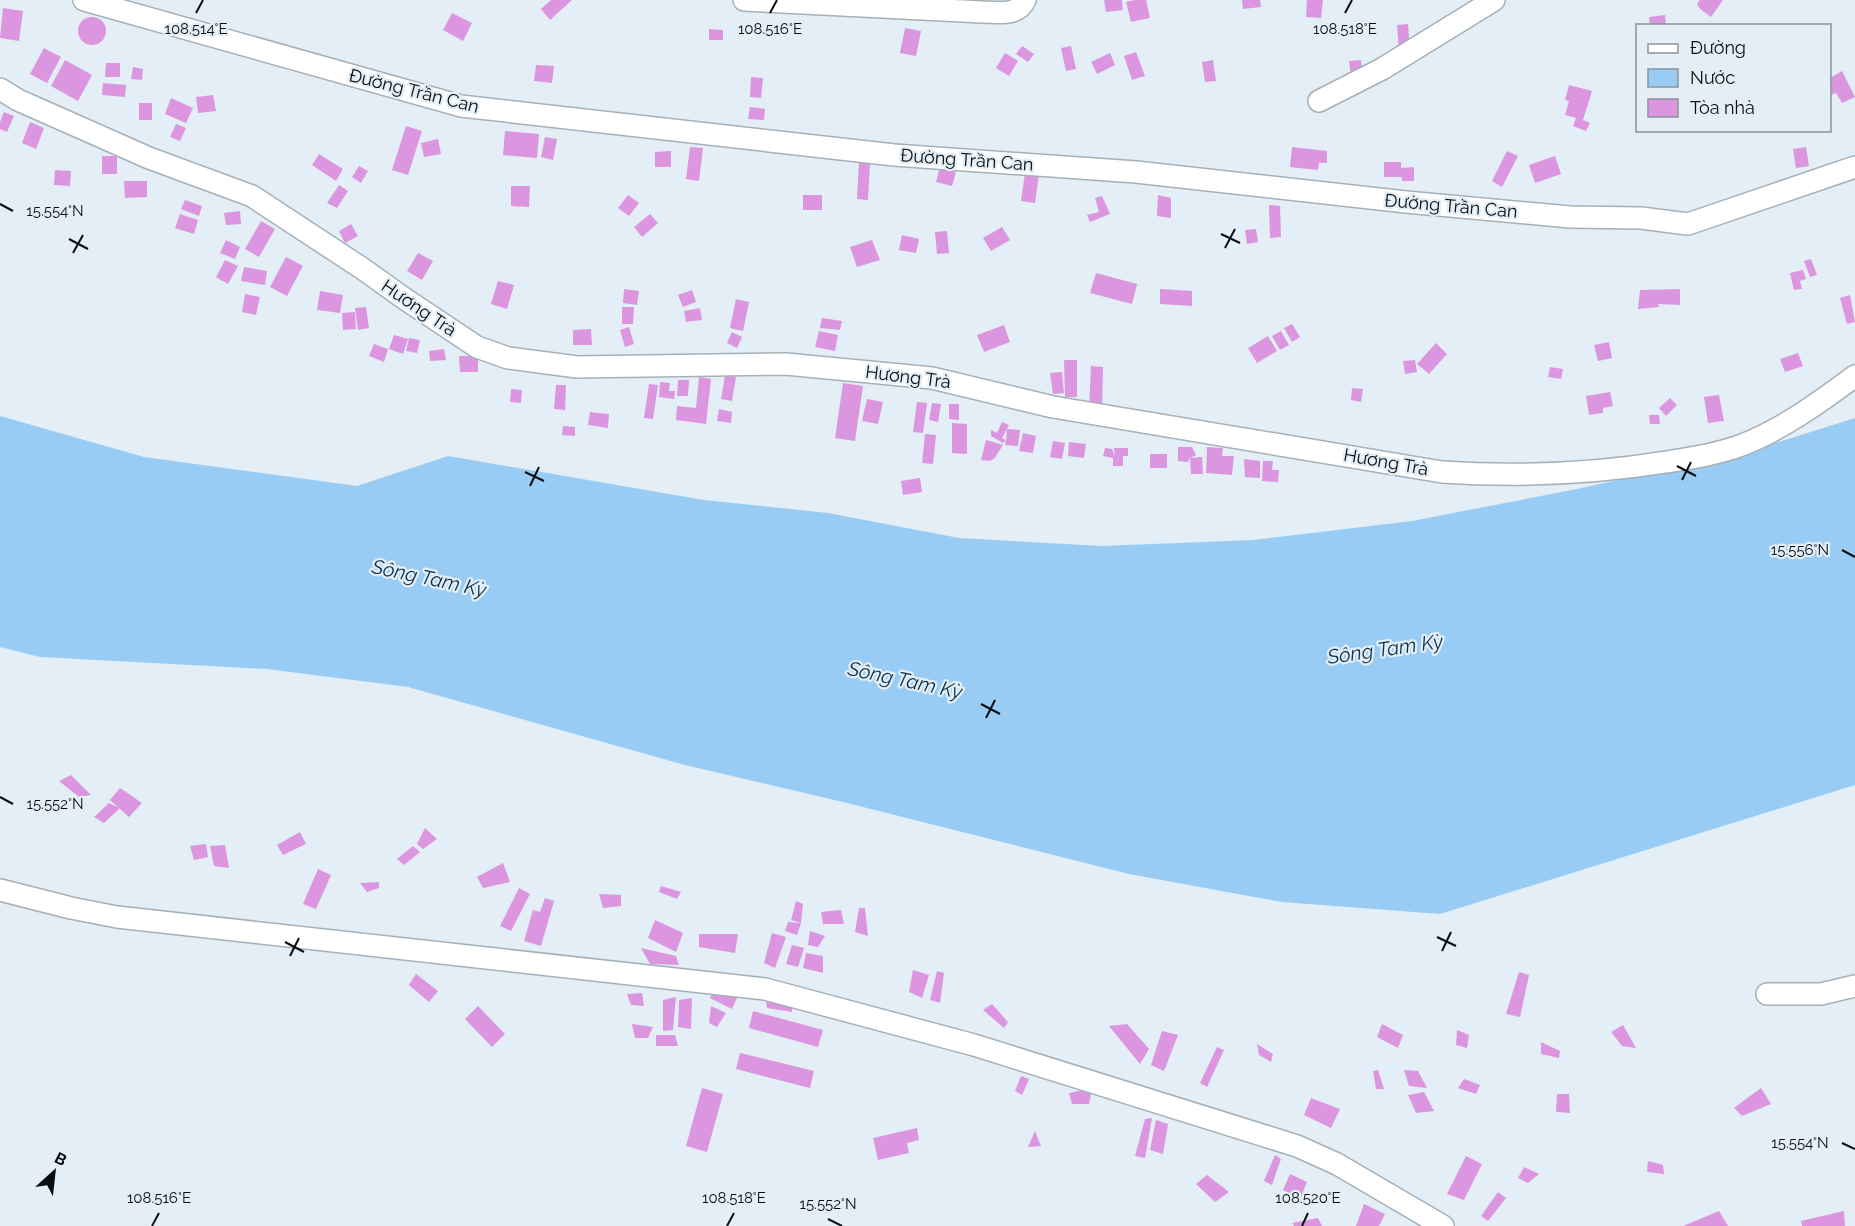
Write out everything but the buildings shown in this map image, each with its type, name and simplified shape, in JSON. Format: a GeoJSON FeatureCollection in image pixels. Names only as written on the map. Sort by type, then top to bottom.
{"type":"FeatureCollection","features":[{"type":"Feature","properties":{"kind":"street","name":"Đường Trần Can"},"geometry":{"type":"LineString","coordinates":[[84,0],[461,106],[894,154],[1136,172],[1406,202],[1570,217],[1641,218],[1688,224],[1855,167]]}},
{"type":"Feature","properties":{"kind":"street"},"geometry":{"type":"LineString","coordinates":[[744,0],[982,12],[1011,12],[1017,10],[1025,0]]}},
{"type":"Feature","properties":{"kind":"street"},"geometry":{"type":"LineString","coordinates":[[1319,101],[1382,69],[1494,0]]}},
{"type":"Feature","properties":{"kind":"street","name":"Hương Trà"},"geometry":{"type":"LineString","coordinates":[[0,89],[18,100],[148,158],[252,196],[477,347],[490,353],[531,362],[577,367],[786,364],[932,378],[1053,407],[1442,472],[1485,475],[1617,470],[1708,455],[1742,445],[1795,418],[1855,376]]}},
{"type":"Feature","properties":{"kind":"street"},"geometry":{"type":"LineString","coordinates":[[0,890],[61,906],[117,917],[765,989],[974,1045],[1297,1146],[1337,1164],[1443,1226]]}},
{"type":"Feature","properties":{"kind":"street"},"geometry":{"type":"LineString","coordinates":[[1767,994],[1821,994],[1855,986]]}},
{"type":"Feature","properties":{"kind":"water","name":"Sông Tam Kỳ"},"geometry":{"type":"Polygon","coordinates":[[[0,416],[144,457],[357,486],[448,456],[704,500],[828,513],[959,538],[1102,546],[1253,540],[1412,521],[1577,489],[1750,451],[1855,418],[1855,785],[1440,914],[1282,902],[1129,874],[685,765],[408,687],[267,669],[40,657],[0,647],[0,416]]]}}]}
